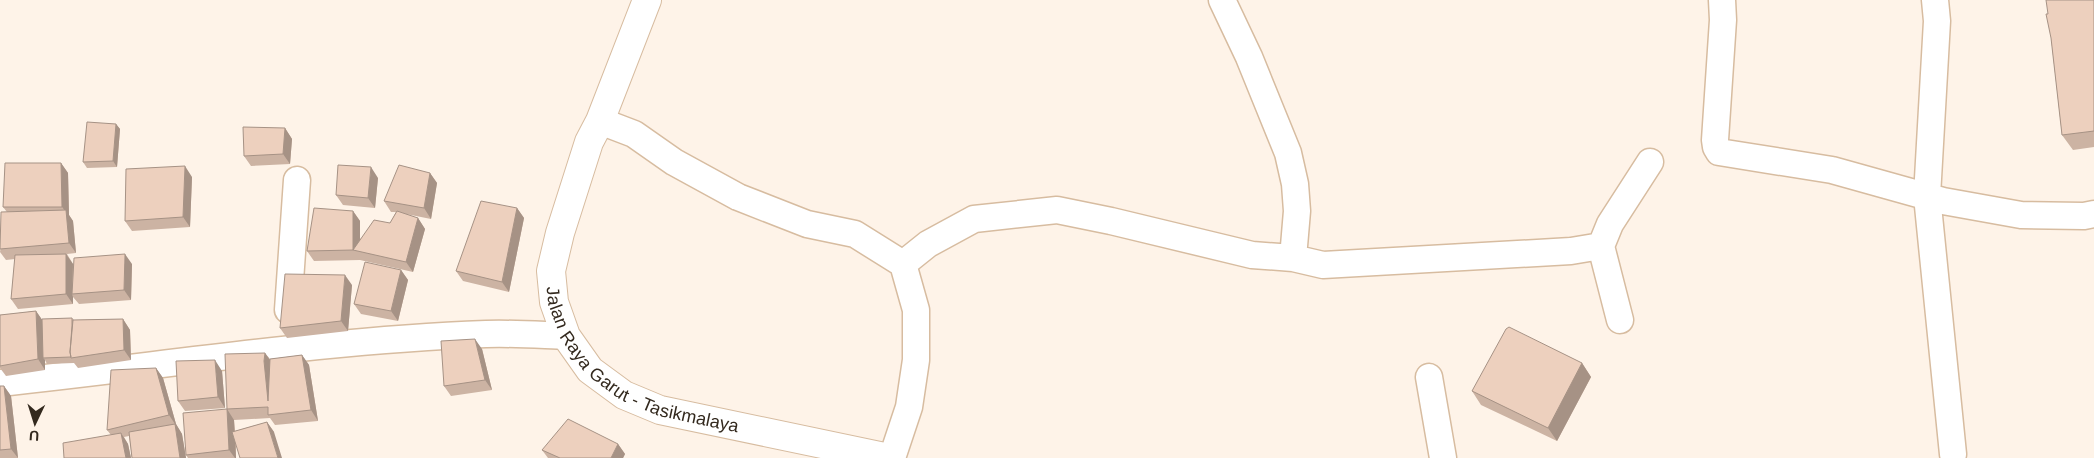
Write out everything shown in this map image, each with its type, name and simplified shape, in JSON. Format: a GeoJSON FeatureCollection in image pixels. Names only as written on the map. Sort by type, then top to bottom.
{"type":"FeatureCollection","features":[{"type":"Feature","properties":{"kind":"main road","name":"Jalan Raya Garut - Tasikmalaya"},"geometry":{"type":"LineString","coordinates":[[647,0],[600,121],[588,142],[560,232],[551,271],[554,302],[566,336],[590,370],[624,395],[660,410],[890,458]]}},
{"type":"Feature","properties":{"kind":"street"},"geometry":{"type":"LineString","coordinates":[[1222,0],[1250,57],[1288,153],[1295,184],[1297,211],[1293,258]]}},
{"type":"Feature","properties":{"kind":"street"},"geometry":{"type":"LineString","coordinates":[[1722,0],[1715,140],[1719,152],[1832,170],[1943,200],[2021,215],[2084,216],[2094,214]]}},
{"type":"Feature","properties":{"kind":"street"},"geometry":{"type":"LineString","coordinates":[[1935,0],[1937,20],[1927,196],[1953,454]]}},
{"type":"Feature","properties":{"kind":"street"},"geometry":{"type":"LineString","coordinates":[[600,121],[634,134],[674,162],[738,197],[807,224],[855,234],[903,264],[916,310],[916,360],[909,407],[890,458]]}},
{"type":"Feature","properties":{"kind":"street"},"geometry":{"type":"LineString","coordinates":[[1620,320],[1601,246],[1610,224],[1650,162]]}},
{"type":"Feature","properties":{"kind":"street"},"geometry":{"type":"LineString","coordinates":[[285,348],[298,180]]}},
{"type":"Feature","properties":{"kind":"street"},"geometry":{"type":"LineString","coordinates":[[903,264],[928,244],[974,219],[1057,210],[1252,255],[1293,258],[1324,265],[1571,251],[1601,246]]}},
{"type":"Feature","properties":{"kind":"street"},"geometry":{"type":"LineString","coordinates":[[0,383],[106,372],[285,348],[488,334],[566,336]]}},
{"type":"Feature","properties":{"kind":"street"},"geometry":{"type":"LineString","coordinates":[[1429,377],[1443,458]]}},
{"type":"Feature","properties":{"kind":"building"},"geometry":{"type":"Polygon","coordinates":[[[2046,0],[2094,0],[2094,131],[2062,135],[2051,38],[2046,14],[2048,14],[2046,0]]]}},
{"type":"Feature","properties":{"kind":"building"},"geometry":{"type":"Polygon","coordinates":[[[87,122],[116,124],[113,161],[83,162],[87,122]]]}},
{"type":"Feature","properties":{"kind":"building"},"geometry":{"type":"Polygon","coordinates":[[[243,127],[285,128],[283,154],[244,156],[243,127]]]}},
{"type":"Feature","properties":{"kind":"building"},"geometry":{"type":"Polygon","coordinates":[[[5,163],[61,163],[62,207],[3,207],[5,163]]]}},
{"type":"Feature","properties":{"kind":"building"},"geometry":{"type":"Polygon","coordinates":[[[338,165],[371,167],[368,198],[336,195],[338,165]]]}},
{"type":"Feature","properties":{"kind":"building"},"geometry":{"type":"Polygon","coordinates":[[[399,165],[430,173],[424,208],[384,201],[399,165]]]}},
{"type":"Feature","properties":{"kind":"building"},"geometry":{"type":"Polygon","coordinates":[[[185,166],[183,217],[125,221],[126,169],[185,166]]]}},
{"type":"Feature","properties":{"kind":"building"},"geometry":{"type":"Polygon","coordinates":[[[481,201],[517,208],[502,282],[456,271],[481,201]]]}},
{"type":"Feature","properties":{"kind":"building"},"geometry":{"type":"Polygon","coordinates":[[[314,208],[353,211],[353,250],[307,251],[314,208]]]}},
{"type":"Feature","properties":{"kind":"building"},"geometry":{"type":"Polygon","coordinates":[[[66,210],[69,243],[0,249],[1,212],[66,210]]]}},
{"type":"Feature","properties":{"kind":"building"},"geometry":{"type":"Polygon","coordinates":[[[397,211],[418,218],[406,262],[353,250],[374,220],[390,223],[397,211]]]}},
{"type":"Feature","properties":{"kind":"building"},"geometry":{"type":"Polygon","coordinates":[[[66,254],[66,294],[11,299],[15,255],[66,254]]]}},
{"type":"Feature","properties":{"kind":"building"},"geometry":{"type":"Polygon","coordinates":[[[125,254],[124,290],[72,294],[74,258],[125,254]]]}},
{"type":"Feature","properties":{"kind":"building"},"geometry":{"type":"Polygon","coordinates":[[[365,262],[401,270],[391,311],[354,304],[365,262]]]}},
{"type":"Feature","properties":{"kind":"building"},"geometry":{"type":"Polygon","coordinates":[[[285,274],[345,275],[341,321],[280,328],[285,274]]]}},
{"type":"Feature","properties":{"kind":"building"},"geometry":{"type":"Polygon","coordinates":[[[36,311],[38,359],[0,366],[0,315],[36,311]]]}},
{"type":"Feature","properties":{"kind":"building"},"geometry":{"type":"Polygon","coordinates":[[[72,318],[71,357],[43,358],[42,319],[72,318]]]}},
{"type":"Feature","properties":{"kind":"building"},"geometry":{"type":"Polygon","coordinates":[[[123,319],[124,350],[71,358],[73,320],[123,319]]]}},
{"type":"Feature","properties":{"kind":"building"},"geometry":{"type":"Polygon","coordinates":[[[1509,327],[1582,363],[1548,428],[1472,391],[1506,329],[1509,327]]]}},
{"type":"Feature","properties":{"kind":"building"},"geometry":{"type":"Polygon","coordinates":[[[475,339],[485,380],[444,386],[441,341],[475,339]]]}},
{"type":"Feature","properties":{"kind":"building"},"geometry":{"type":"Polygon","coordinates":[[[265,353],[268,401],[270,359],[302,355],[311,410],[268,415],[268,407],[227,409],[225,354],[265,353]]]}},
{"type":"Feature","properties":{"kind":"building"},"geometry":{"type":"Polygon","coordinates":[[[215,360],[218,397],[178,401],[176,361],[215,360]]]}},
{"type":"Feature","properties":{"kind":"building"},"geometry":{"type":"Polygon","coordinates":[[[156,368],[169,415],[107,430],[111,370],[156,368]]]}},
{"type":"Feature","properties":{"kind":"building"},"geometry":{"type":"Polygon","coordinates":[[[0,386],[4,386],[11,449],[0,450],[0,386]]]}},
{"type":"Feature","properties":{"kind":"building"},"geometry":{"type":"Polygon","coordinates":[[[227,409],[229,450],[186,455],[183,413],[227,409]]]}},
{"type":"Feature","properties":{"kind":"building"},"geometry":{"type":"Polygon","coordinates":[[[568,419],[618,444],[611,458],[560,458],[542,450],[568,419]]]}},
{"type":"Feature","properties":{"kind":"building"},"geometry":{"type":"Polygon","coordinates":[[[267,422],[278,458],[240,458],[232,432],[267,422]]]}},
{"type":"Feature","properties":{"kind":"building"},"geometry":{"type":"Polygon","coordinates":[[[175,424],[180,458],[132,458],[129,432],[175,424]]]}},
{"type":"Feature","properties":{"kind":"building"},"geometry":{"type":"Polygon","coordinates":[[[121,433],[126,458],[64,458],[63,443],[121,433]]]}}]}
